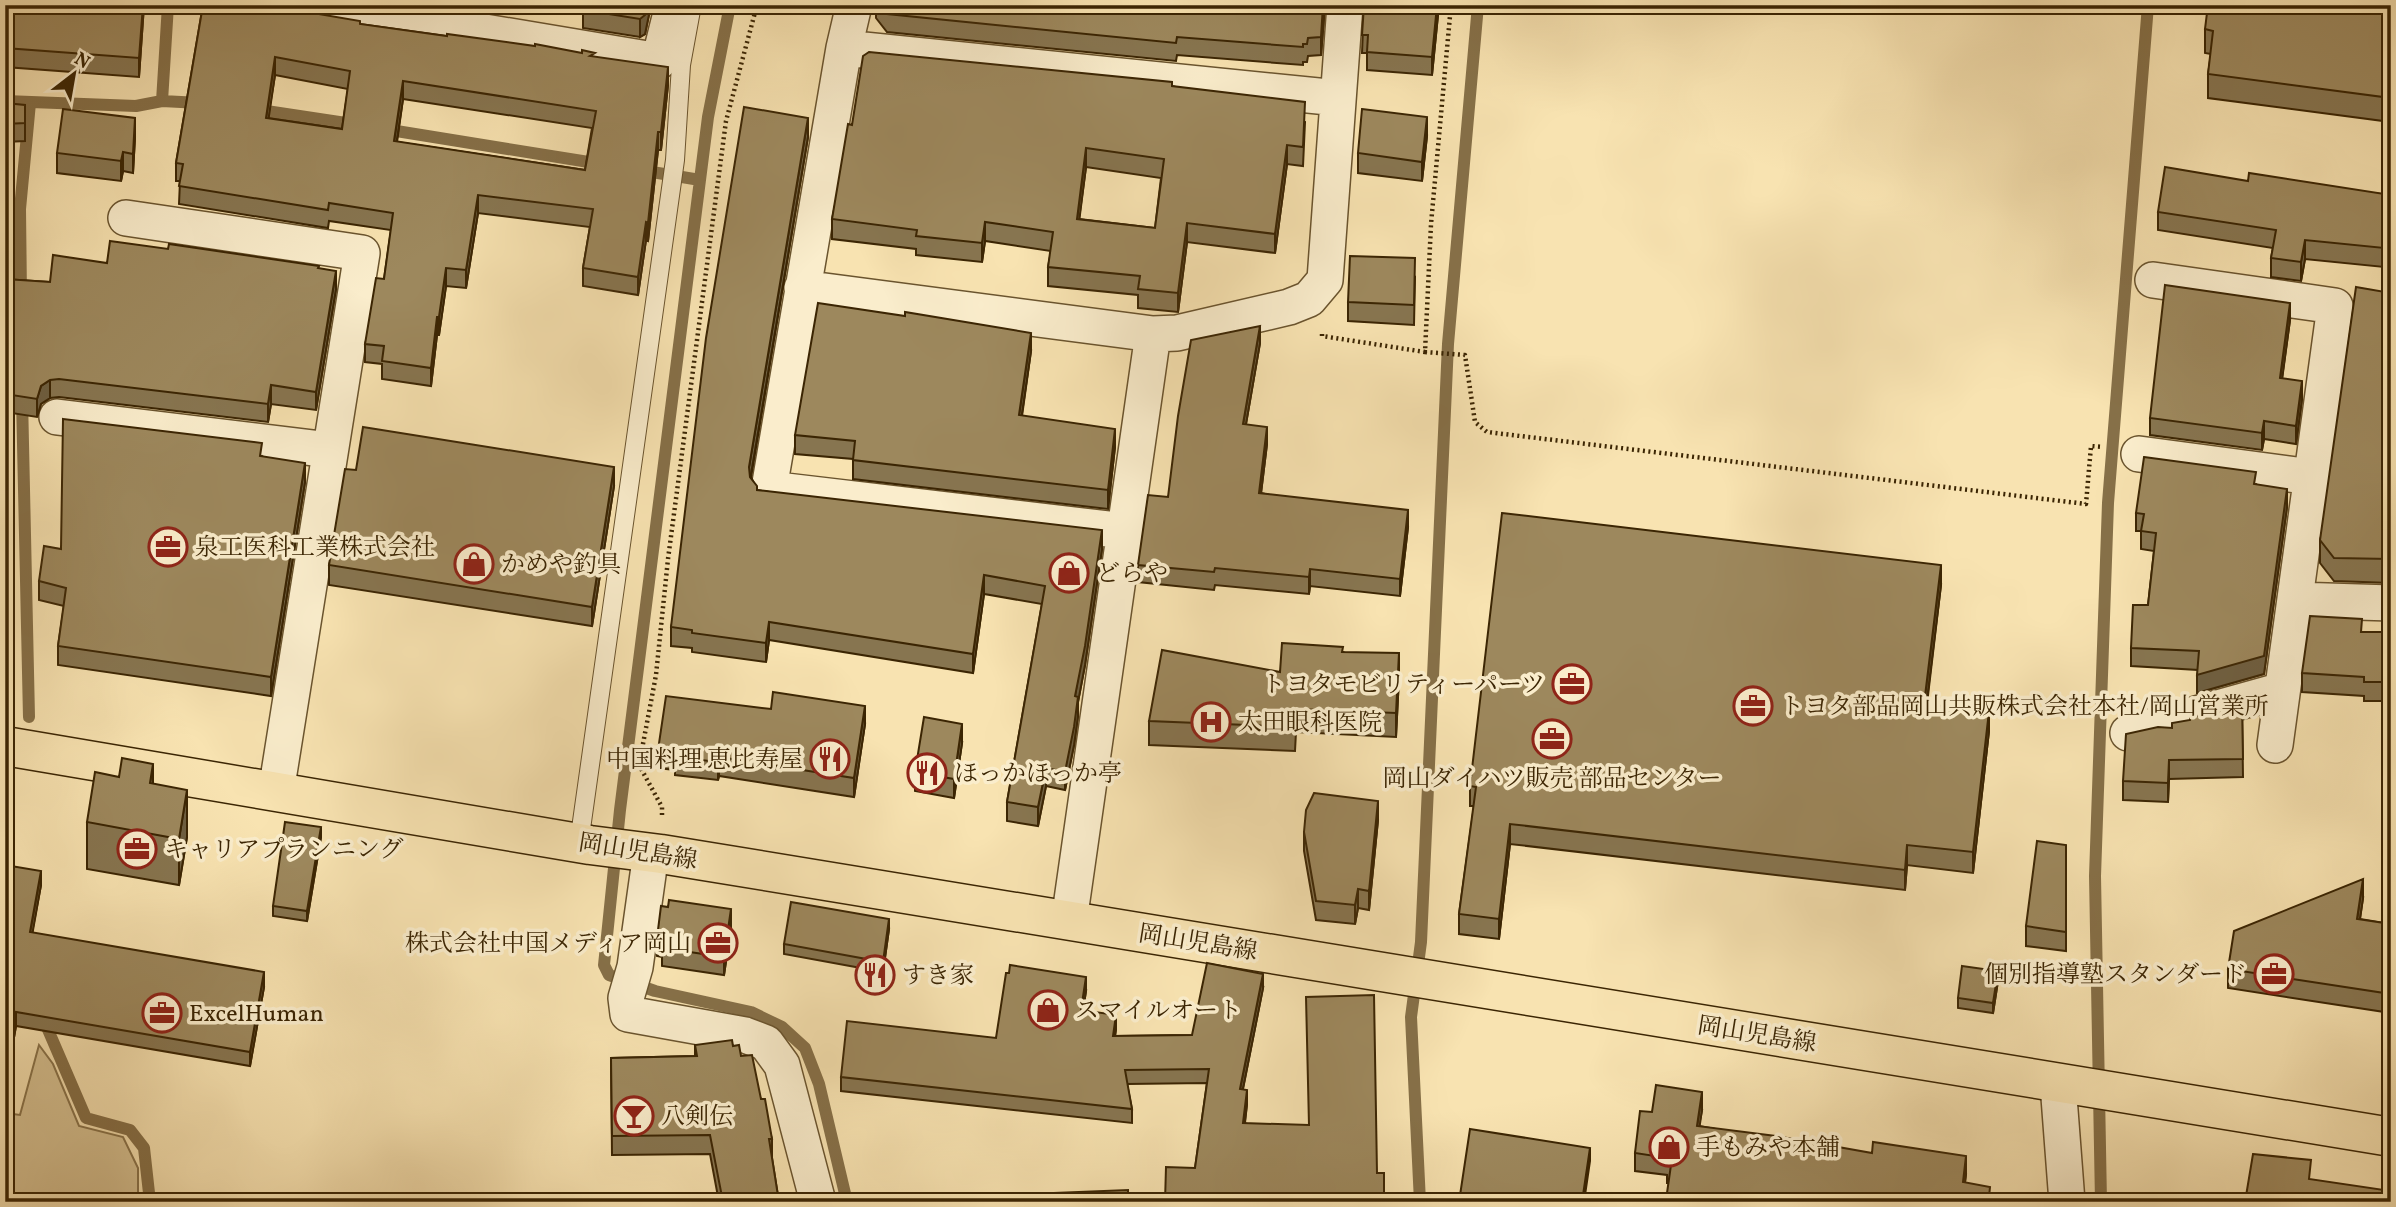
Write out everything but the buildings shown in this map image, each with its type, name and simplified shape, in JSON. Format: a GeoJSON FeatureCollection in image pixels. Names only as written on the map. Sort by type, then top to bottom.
{"type":"FeatureCollection","features":[{"type":"Feature","properties":{"kind":"main road","name":"岡山児島線"},"geometry":{"type":"LineString","coordinates":[[5,746],[585,844],[648,841],[1069,921],[2391,1137]]}},
{"type":"Feature","properties":{"kind":"street"},"geometry":{"type":"LineString","coordinates":[[323,5],[476,18],[659,61],[671,5]]}},
{"type":"Feature","properties":{"kind":"street"},"geometry":{"type":"LineString","coordinates":[[854,5],[844,48],[769,489],[1125,531]]}},
{"type":"Feature","properties":{"kind":"street"},"geometry":{"type":"LineString","coordinates":[[803,288],[1153,334],[1177,333],[1289,307],[1309,299],[1325,280],[1345,5]]}},
{"type":"Feature","properties":{"kind":"street"},"geometry":{"type":"LineString","coordinates":[[844,48],[1338,98]]}},
{"type":"Feature","properties":{"kind":"street"},"geometry":{"type":"LineString","coordinates":[[126,218],[362,253],[276,792]]}},
{"type":"Feature","properties":{"kind":"street"},"geometry":{"type":"LineString","coordinates":[[2153,280],[2335,306],[2275,745]]}},
{"type":"Feature","properties":{"kind":"street"},"geometry":{"type":"LineString","coordinates":[[1069,921],[1153,334]]}},
{"type":"Feature","properties":{"kind":"street"},"geometry":{"type":"LineString","coordinates":[[57,417],[330,450]]}},
{"type":"Feature","properties":{"kind":"street"},"geometry":{"type":"LineString","coordinates":[[2139,454],[2312,477]]}},
{"type":"Feature","properties":{"kind":"street"},"geometry":{"type":"LineString","coordinates":[[2295,600],[2391,603]]}},
{"type":"Feature","properties":{"kind":"street"},"geometry":{"type":"LineString","coordinates":[[2128,733],[2282,690]]}},
{"type":"Feature","properties":{"kind":"street"},"geometry":{"type":"LineString","coordinates":[[648,841],[628,1014],[745,1035],[766,1043],[782,1065],[818,1202]]}},
{"type":"Feature","properties":{"kind":"street"},"geometry":{"type":"LineString","coordinates":[[2067,1202],[2087,1088]]}},
{"type":"Feature","properties":{"kind":"lane"},"geometry":{"type":"LineString","coordinates":[[585,844],[675,160],[681,65],[692,5]]}},
{"type":"Feature","properties":{"kind":"path"},"geometry":{"type":"LineString","coordinates":[[648,841],[662,807],[639,765],[656,674],[668,559],[726,121],[757,5]]}},
{"type":"Feature","properties":{"kind":"path"},"geometry":{"type":"LineString","coordinates":[[1425,352],[1431,224],[1451,5]]}},
{"type":"Feature","properties":{"kind":"path"},"geometry":{"type":"LineString","coordinates":[[1325,280],[1322,336],[1425,352],[1465,355],[1475,422],[1487,432],[2086,504],[2091,446],[2101,447]]}},
{"type":"Feature","properties":{"kind":"shaded area"},"geometry":{"type":"Polygon","coordinates":[[[39,1045],[53,1064],[79,1126],[123,1137],[138,1168],[138,1202],[5,1202],[5,1113],[20,1115],[39,1045]]]}},
{"type":"Feature","properties":{"kind":"waterway"},"geometry":{"type":"LineString","coordinates":[[162,101],[168,5]]}},
{"type":"Feature","properties":{"kind":"waterway"},"geometry":{"type":"LineString","coordinates":[[730,5],[708,117],[620,810],[604,965],[609,975],[655,991],[751,1012],[782,1027],[805,1048],[819,1084],[847,1202]]}},
{"type":"Feature","properties":{"kind":"waterway"},"geometry":{"type":"LineString","coordinates":[[1420,1202],[1411,1017],[1421,942],[1448,344],[1478,5]]}},
{"type":"Feature","properties":{"kind":"waterway"},"geometry":{"type":"LineString","coordinates":[[2101,1202],[2095,876],[2108,503],[2148,5]]}},
{"type":"Feature","properties":{"kind":"waterway"},"geometry":{"type":"LineString","coordinates":[[5,101],[136,106],[162,101],[200,103]]}},
{"type":"Feature","properties":{"kind":"waterway"},"geometry":{"type":"LineString","coordinates":[[21,296],[20,209],[30,103]]}},
{"type":"Feature","properties":{"kind":"waterway"},"geometry":{"type":"LineString","coordinates":[[253,109],[359,125]]}},
{"type":"Feature","properties":{"kind":"waterway"},"geometry":{"type":"LineString","coordinates":[[384,129],[601,164]]}},
{"type":"Feature","properties":{"kind":"waterway"},"geometry":{"type":"LineString","coordinates":[[640,170],[700,180]]}},
{"type":"Feature","properties":{"kind":"waterway"},"geometry":{"type":"LineString","coordinates":[[22,398],[29,717]]}},
{"type":"Feature","properties":{"kind":"waterway"},"geometry":{"type":"LineString","coordinates":[[46,1025],[86,1118],[130,1130],[144,1148],[150,1202]]}},
{"type":"Feature","properties":{"kind":"place","name":"泉工医科工業株式会社"},"geometry":{"type":"Point","coordinates":[168,547]}},
{"type":"Feature","properties":{"kind":"place","name":"かめや釣具"},"geometry":{"type":"Point","coordinates":[474,564]}},
{"type":"Feature","properties":{"kind":"place","name":"どらや"},"geometry":{"type":"Point","coordinates":[1069,573]}},
{"type":"Feature","properties":{"kind":"place","name":"トヨタモビリティーパーツ"},"geometry":{"type":"Point","coordinates":[1572,684]}},
{"type":"Feature","properties":{"kind":"place","name":"トヨタ部品岡山共販株式会社本社/岡山営業所"},"geometry":{"type":"Point","coordinates":[1753,706]}},
{"type":"Feature","properties":{"kind":"place","name":"太田眼科医院"},"geometry":{"type":"Point","coordinates":[1211,722]}},
{"type":"Feature","properties":{"kind":"place","name":"岡山ダイハツ販売 部品センター"},"geometry":{"type":"Point","coordinates":[1552,739]}},
{"type":"Feature","properties":{"kind":"place","name":"中国料理 恵比寿屋"},"geometry":{"type":"Point","coordinates":[830,759]}},
{"type":"Feature","properties":{"kind":"place","name":"ほっかほっか亭"},"geometry":{"type":"Point","coordinates":[927,773]}},
{"type":"Feature","properties":{"kind":"place","name":"キャリアプランニング"},"geometry":{"type":"Point","coordinates":[137,849]}},
{"type":"Feature","properties":{"kind":"place","name":"株式会社中国メディア岡山"},"geometry":{"type":"Point","coordinates":[718,943]}},
{"type":"Feature","properties":{"kind":"place","name":"個別指導塾スタンダード"},"geometry":{"type":"Point","coordinates":[2274,974]}},
{"type":"Feature","properties":{"kind":"place","name":"すき家"},"geometry":{"type":"Point","coordinates":[875,975]}},
{"type":"Feature","properties":{"kind":"place","name":"スマイルオート"},"geometry":{"type":"Point","coordinates":[1048,1010]}},
{"type":"Feature","properties":{"kind":"place","name":"ExcelHuman"},"geometry":{"type":"Point","coordinates":[162,1013]}},
{"type":"Feature","properties":{"kind":"place","name":"八剣伝"},"geometry":{"type":"Point","coordinates":[634,1116]}},
{"type":"Feature","properties":{"kind":"place","name":"手もみや本舗"},"geometry":{"type":"Point","coordinates":[1669,1147]}}]}
